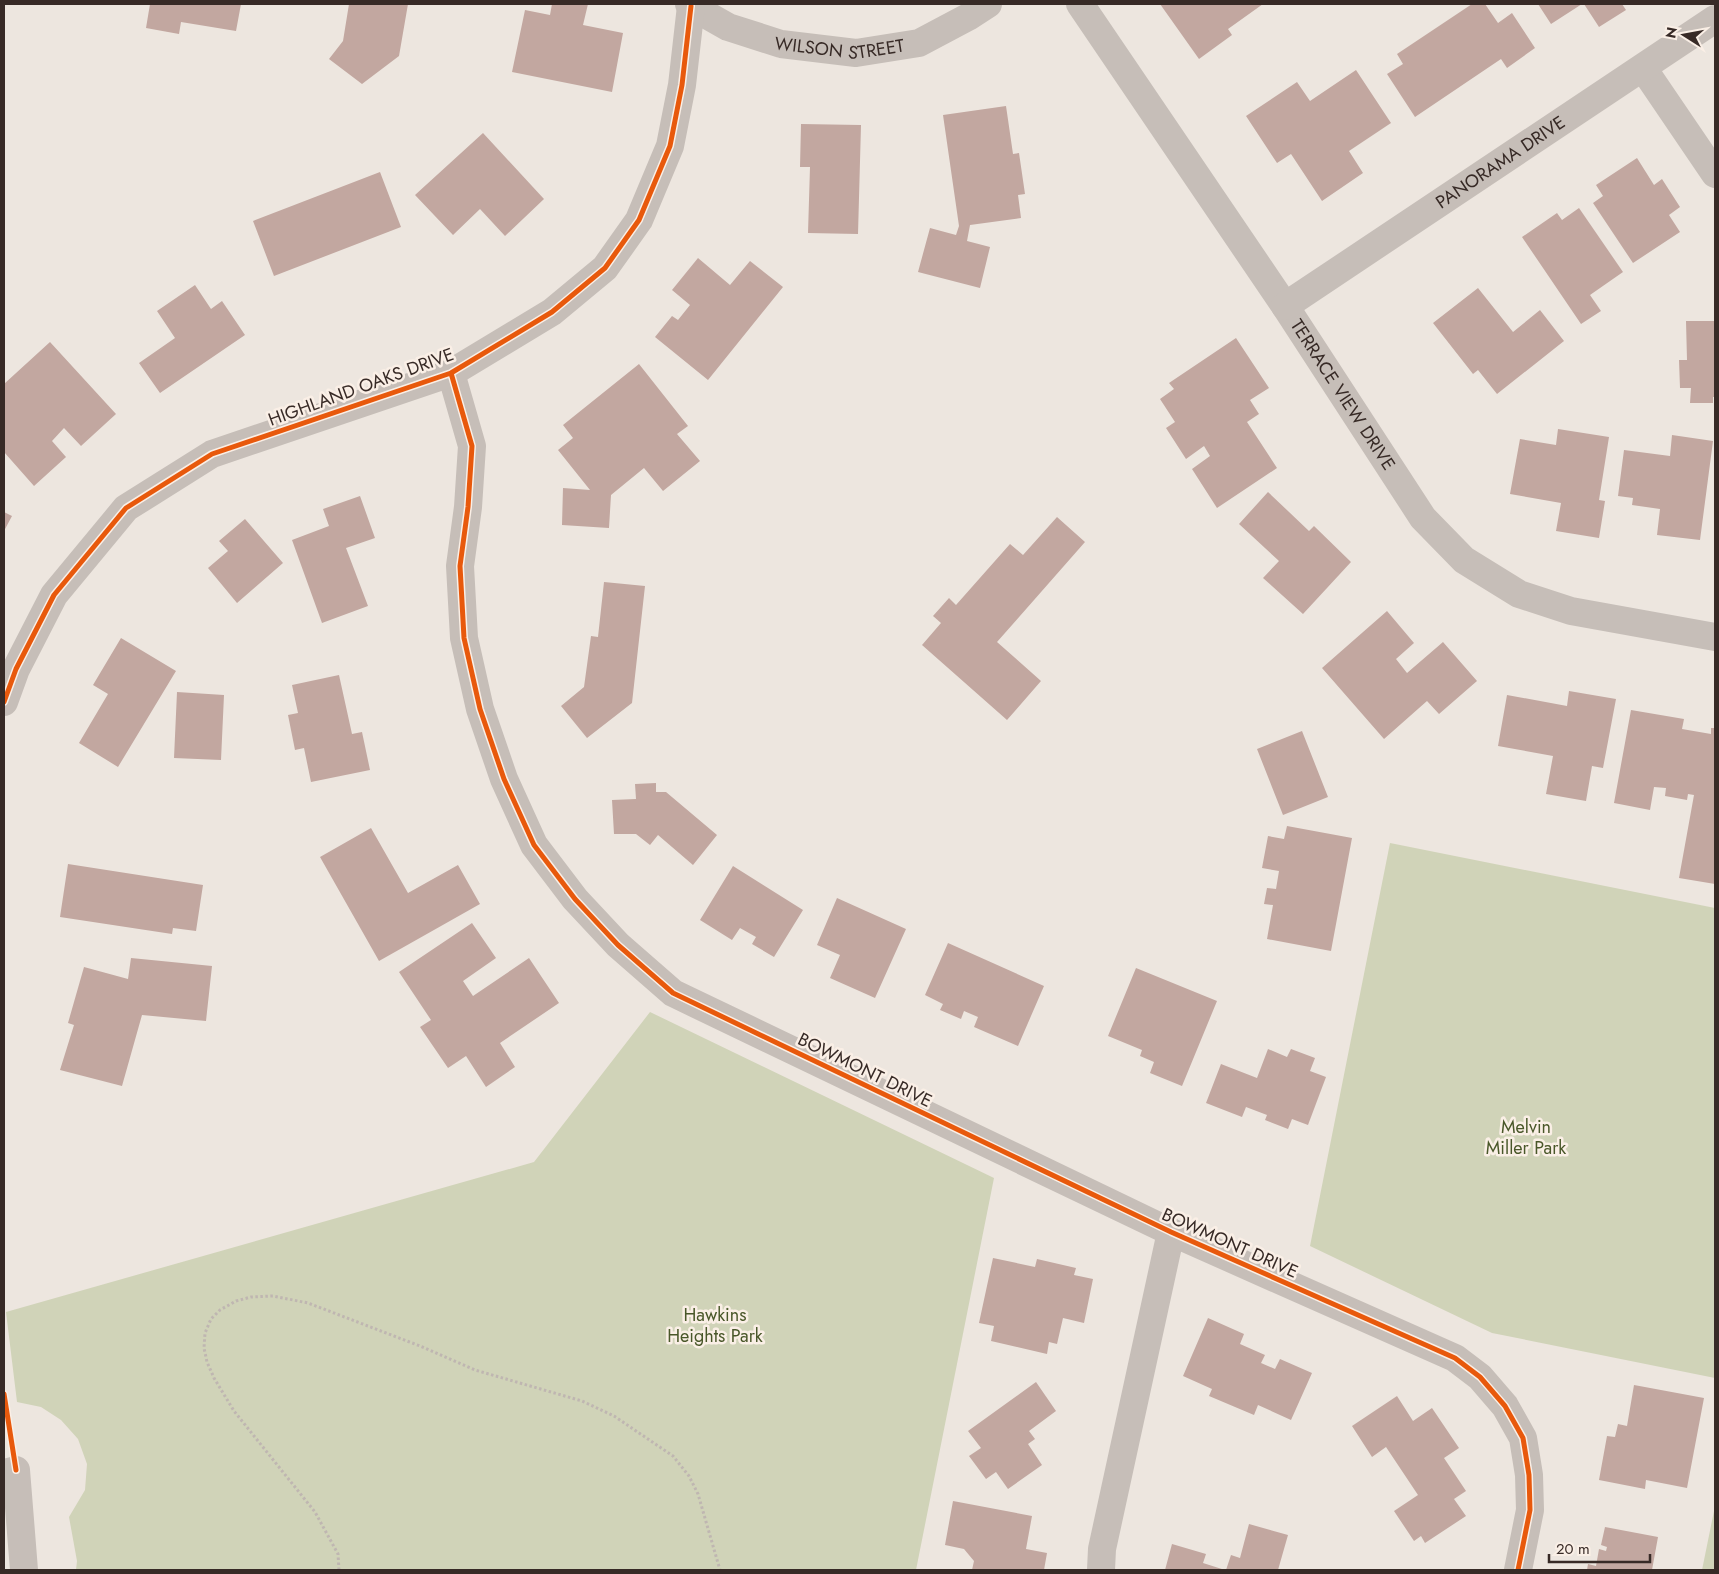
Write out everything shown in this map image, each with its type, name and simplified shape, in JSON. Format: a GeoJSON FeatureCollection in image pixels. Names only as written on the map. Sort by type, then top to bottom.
{"type":"FeatureCollection","features":[{"type":"Feature","properties":{"kind":"street","name":"WILSON STREET"},"geometry":{"type":"LineString","coordinates":[[690,5],[728,26],[781,44],[856,53],[919,43],[988,4]]}},
{"type":"Feature","properties":{"kind":"street","name":"TERRACE VIEW DRIVE"},"geometry":{"type":"LineString","coordinates":[[1080,4],[1285,306],[1423,518],[1464,560],[1519,594],[1571,611],[1715,637]]}},
{"type":"Feature","properties":{"kind":"street","name":"HIGHLAND OAKS DRIVE"},"geometry":{"type":"LineString","coordinates":[[4,702],[16,669],[54,595],[126,508],[212,454],[451,373],[552,312],[604,268],[639,220],[670,146],[682,85],[690,5]]}},
{"type":"Feature","properties":{"kind":"street","name":"PANORAMA DRIVE"},"geometry":{"type":"LineString","coordinates":[[1285,306],[1715,19]]}},
{"type":"Feature","properties":{"kind":"street"},"geometry":{"type":"LineString","coordinates":[[1643,68],[1715,174]]}},
{"type":"Feature","properties":{"kind":"street","name":"BOWMONT DRIVE"},"geometry":{"type":"LineString","coordinates":[[451,373],[472,446],[468,507],[460,566],[464,638],[480,709],[504,779],[534,845],[575,899],[618,945],[673,993],[1171,1232],[1455,1358],[1480,1377],[1505,1406],[1523,1438],[1529,1475],[1530,1510],[1518,1570]]}},
{"type":"Feature","properties":{"kind":"street","name":"BOWMONT DRIVE"},"geometry":{"type":"LineString","coordinates":[[1101,1570],[1102,1549],[1171,1232]]}},
{"type":"Feature","properties":{"kind":"street"},"geometry":{"type":"LineString","coordinates":[[4,1473],[16,1470],[24,1570]]}},
{"type":"Feature","properties":{"kind":"path"},"geometry":{"type":"LineString","coordinates":[[339,1570],[338,1554],[314,1512],[234,1411],[214,1378],[207,1362],[204,1348],[205,1333],[211,1319],[220,1310],[236,1301],[273,1296],[308,1303],[420,1346],[475,1370],[582,1401],[614,1416],[673,1456],[690,1476],[698,1494],[720,1570]]}},
{"type":"Feature","properties":{"kind":"green space","name":"Melvin Miller Park"},"geometry":{"type":"Polygon","coordinates":[[[1390,843],[1715,908],[1715,1378],[1492,1333],[1310,1246],[1390,843]]]}},
{"type":"Feature","properties":{"kind":"green space","name":"Hawkins Heights Park"},"geometry":{"type":"Polygon","coordinates":[[[650,1012],[994,1178],[916,1570],[76,1570],[77,1561],[69,1517],[85,1490],[87,1464],[78,1439],[61,1420],[41,1407],[17,1402],[6,1312],[534,1162],[650,1012]]]}},
{"type":"Feature","properties":{"kind":"green space"},"geometry":{"type":"Polygon","coordinates":[[[1715,1506],[1715,1570],[1702,1570],[1715,1506]]]}},
{"type":"Feature","properties":{"kind":"building"},"geometry":{"type":"Polygon","coordinates":[[[150,4],[241,4],[236,31],[181,22],[179,34],[146,28],[150,4]]]}},
{"type":"Feature","properties":{"kind":"building"},"geometry":{"type":"Polygon","coordinates":[[[349,4],[408,4],[399,56],[362,84],[329,59],[343,41],[349,4]]]}},
{"type":"Feature","properties":{"kind":"building"},"geometry":{"type":"Polygon","coordinates":[[[552,4],[588,4],[583,25],[623,33],[612,92],[512,72],[525,10],[550,15],[552,4]]]}},
{"type":"Feature","properties":{"kind":"building"},"geometry":{"type":"Polygon","coordinates":[[[1160,4],[1263,4],[1228,29],[1232,35],[1199,59],[1160,4]]]}},
{"type":"Feature","properties":{"kind":"building"},"geometry":{"type":"Polygon","coordinates":[[[1472,4],[1485,4],[1498,23],[1512,13],[1535,48],[1507,68],[1501,59],[1415,117],[1387,74],[1403,64],[1397,54],[1472,4]]]}},
{"type":"Feature","properties":{"kind":"building"},"geometry":{"type":"Polygon","coordinates":[[[1538,4],[1582,4],[1551,24],[1538,4]]]}},
{"type":"Feature","properties":{"kind":"building"},"geometry":{"type":"Polygon","coordinates":[[[1584,4],[1622,4],[1626,10],[1599,27],[1584,4]]]}},
{"type":"Feature","properties":{"kind":"building"},"geometry":{"type":"Polygon","coordinates":[[[1356,70],[1391,123],[1349,151],[1363,173],[1322,201],[1291,154],[1277,163],[1246,116],[1297,82],[1310,101],[1356,70]]]}},
{"type":"Feature","properties":{"kind":"building"},"geometry":{"type":"Polygon","coordinates":[[[1006,106],[1013,154],[1019,153],[1025,194],[1018,195],[1021,218],[970,225],[967,241],[990,247],[980,288],[918,272],[930,228],[956,235],[959,226],[943,115],[1006,106]]]}},
{"type":"Feature","properties":{"kind":"building"},"geometry":{"type":"Polygon","coordinates":[[[801,124],[861,125],[858,234],[808,233],[810,167],[800,167],[801,124]]]}},
{"type":"Feature","properties":{"kind":"building"},"geometry":{"type":"Polygon","coordinates":[[[483,133],[544,199],[505,236],[480,209],[453,235],[415,195],[483,133]]]}},
{"type":"Feature","properties":{"kind":"building"},"geometry":{"type":"Polygon","coordinates":[[[1637,158],[1654,185],[1662,179],[1680,207],[1669,215],[1680,232],[1633,263],[1593,203],[1603,196],[1596,185],[1637,158]]]}},
{"type":"Feature","properties":{"kind":"building"},"geometry":{"type":"Polygon","coordinates":[[[380,172],[401,227],[274,276],[253,221],[380,172]]]}},
{"type":"Feature","properties":{"kind":"building"},"geometry":{"type":"Polygon","coordinates":[[[1579,208],[1623,272],[1590,295],[1601,311],[1581,324],[1522,237],[1557,213],[1562,220],[1579,208]]]}},
{"type":"Feature","properties":{"kind":"building"},"geometry":{"type":"Polygon","coordinates":[[[698,258],[730,285],[750,261],[783,287],[708,380],[655,337],[672,316],[678,320],[690,305],[672,290],[698,258]]]}},
{"type":"Feature","properties":{"kind":"building"},"geometry":{"type":"Polygon","coordinates":[[[195,285],[211,309],[222,301],[245,335],[160,393],[139,363],[175,338],[157,311],[195,285]]]}},
{"type":"Feature","properties":{"kind":"building"},"geometry":{"type":"Polygon","coordinates":[[[1478,288],[1513,332],[1540,310],[1564,341],[1497,394],[1478,370],[1473,374],[1433,323],[1478,288]]]}},
{"type":"Feature","properties":{"kind":"building"},"geometry":{"type":"Polygon","coordinates":[[[1686,321],[1715,321],[1715,397],[1713,397],[1713,403],[1690,403],[1691,388],[1680,388],[1679,360],[1687,360],[1686,321]]]}},
{"type":"Feature","properties":{"kind":"building"},"geometry":{"type":"Polygon","coordinates":[[[1236,338],[1269,388],[1250,400],[1259,414],[1247,422],[1277,468],[1217,508],[1192,469],[1210,456],[1204,446],[1186,459],[1166,428],[1175,422],[1160,399],[1174,389],[1169,383],[1236,338]]]}},
{"type":"Feature","properties":{"kind":"building"},"geometry":{"type":"Polygon","coordinates":[[[50,342],[116,414],[81,446],[64,428],[52,441],[66,457],[34,486],[4,452],[4,384],[50,342]]]}},
{"type":"Feature","properties":{"kind":"building"},"geometry":{"type":"Polygon","coordinates":[[[639,364],[688,426],[677,434],[700,461],[663,491],[644,468],[611,495],[609,528],[562,525],[563,488],[590,490],[558,450],[573,438],[563,425],[639,364]]]}},
{"type":"Feature","properties":{"kind":"building"},"geometry":{"type":"Polygon","coordinates":[[[1558,429],[1609,437],[1599,500],[1605,501],[1599,538],[1556,531],[1561,503],[1510,494],[1520,439],[1556,445],[1558,429]]]}},
{"type":"Feature","properties":{"kind":"building"},"geometry":{"type":"Polygon","coordinates":[[[1672,435],[1713,441],[1700,540],[1657,535],[1660,509],[1632,505],[1633,498],[1618,496],[1624,450],[1670,456],[1672,435]]]}},
{"type":"Feature","properties":{"kind":"building"},"geometry":{"type":"Polygon","coordinates":[[[1268,492],[1309,531],[1314,526],[1351,562],[1303,614],[1263,578],[1279,561],[1239,524],[1268,492]]]}},
{"type":"Feature","properties":{"kind":"building"},"geometry":{"type":"Polygon","coordinates":[[[360,496],[375,538],[346,548],[368,606],[322,623],[292,540],[329,526],[323,509],[360,496]]]}},
{"type":"Feature","properties":{"kind":"building"},"geometry":{"type":"Polygon","coordinates":[[[4,512],[12,516],[4,531],[4,512]]]}},
{"type":"Feature","properties":{"kind":"building"},"geometry":{"type":"Polygon","coordinates":[[[1057,517],[1085,542],[997,642],[1041,681],[1007,720],[922,645],[941,623],[933,616],[949,598],[956,605],[1010,544],[1023,555],[1057,517]]]}},
{"type":"Feature","properties":{"kind":"building"},"geometry":{"type":"Polygon","coordinates":[[[245,519],[283,563],[237,603],[208,568],[228,551],[219,541],[245,519]]]}},
{"type":"Feature","properties":{"kind":"building"},"geometry":{"type":"Polygon","coordinates":[[[604,582],[645,586],[632,703],[587,738],[561,706],[584,687],[591,636],[598,637],[604,582]]]}},
{"type":"Feature","properties":{"kind":"building"},"geometry":{"type":"Polygon","coordinates":[[[1387,611],[1414,643],[1396,659],[1407,673],[1443,642],[1477,681],[1439,714],[1427,701],[1384,739],[1322,668],[1387,611]]]}},
{"type":"Feature","properties":{"kind":"building"},"geometry":{"type":"Polygon","coordinates":[[[121,638],[176,671],[118,767],[79,743],[108,694],[93,685],[121,638]]]}},
{"type":"Feature","properties":{"kind":"building"},"geometry":{"type":"Polygon","coordinates":[[[339,675],[352,734],[362,732],[370,770],[311,782],[304,748],[295,750],[288,715],[298,713],[292,685],[339,675]]]}},
{"type":"Feature","properties":{"kind":"building"},"geometry":{"type":"Polygon","coordinates":[[[1569,691],[1616,699],[1603,768],[1592,766],[1586,801],[1546,794],[1553,756],[1498,746],[1507,695],[1567,706],[1569,691]]]}},
{"type":"Feature","properties":{"kind":"building"},"geometry":{"type":"Polygon","coordinates":[[[177,692],[224,695],[221,760],[174,758],[177,692]]]}},
{"type":"Feature","properties":{"kind":"building"},"geometry":{"type":"Polygon","coordinates":[[[1631,710],[1684,719],[1682,729],[1711,734],[1711,728],[1715,728],[1715,884],[1679,878],[1694,795],[1688,794],[1687,800],[1665,796],[1666,788],[1654,787],[1650,810],[1614,803],[1631,710]]]}},
{"type":"Feature","properties":{"kind":"building"},"geometry":{"type":"Polygon","coordinates":[[[1302,731],[1328,797],[1283,815],[1257,749],[1302,731]]]}},
{"type":"Feature","properties":{"kind":"building"},"geometry":{"type":"Polygon","coordinates":[[[656,783],[656,792],[666,792],[717,835],[693,865],[658,835],[650,845],[636,834],[614,834],[612,800],[636,799],[635,784],[656,783]]]}},
{"type":"Feature","properties":{"kind":"building"},"geometry":{"type":"Polygon","coordinates":[[[1287,826],[1352,838],[1331,951],[1267,939],[1273,905],[1264,904],[1267,888],[1276,889],[1279,871],[1262,868],[1268,836],[1284,839],[1287,826]]]}},
{"type":"Feature","properties":{"kind":"building"},"geometry":{"type":"Polygon","coordinates":[[[371,828],[408,893],[458,865],[480,904],[379,961],[320,857],[371,828]]]}},
{"type":"Feature","properties":{"kind":"building"},"geometry":{"type":"Polygon","coordinates":[[[68,864],[203,885],[196,931],[173,928],[172,934],[60,917],[68,864]]]}},
{"type":"Feature","properties":{"kind":"building"},"geometry":{"type":"Polygon","coordinates":[[[733,866],[803,910],[774,957],[752,944],[756,937],[740,928],[732,940],[700,920],[733,866]]]}},
{"type":"Feature","properties":{"kind":"building"},"geometry":{"type":"Polygon","coordinates":[[[837,898],[906,929],[875,998],[830,978],[840,955],[817,945],[837,898]]]}},
{"type":"Feature","properties":{"kind":"building"},"geometry":{"type":"Polygon","coordinates":[[[472,923],[496,958],[463,981],[473,996],[529,958],[559,1003],[500,1043],[515,1067],[486,1087],[466,1056],[448,1068],[420,1027],[431,1020],[399,972],[472,923]]]}},
{"type":"Feature","properties":{"kind":"building"},"geometry":{"type":"Polygon","coordinates":[[[948,943],[1044,986],[1018,1046],[974,1027],[978,1017],[964,1011],[961,1019],[940,1010],[943,1004],[925,995],[948,943]]]}},
{"type":"Feature","properties":{"kind":"building"},"geometry":{"type":"Polygon","coordinates":[[[131,958],[212,966],[206,1021],[142,1015],[122,1086],[60,1070],[74,1025],[68,1023],[84,967],[128,979],[131,958]]]}},
{"type":"Feature","properties":{"kind":"building"},"geometry":{"type":"Polygon","coordinates":[[[1136,968],[1217,1001],[1182,1086],[1150,1073],[1154,1062],[1140,1056],[1142,1050],[1108,1036],[1136,968]]]}},
{"type":"Feature","properties":{"kind":"building"},"geometry":{"type":"Polygon","coordinates":[[[1268,1049],[1287,1057],[1291,1049],[1315,1058],[1310,1071],[1326,1077],[1308,1125],[1292,1119],[1288,1129],[1265,1120],[1267,1115],[1246,1107],[1242,1117],[1206,1103],[1221,1064],[1257,1078],[1268,1049]]]}},
{"type":"Feature","properties":{"kind":"building"},"geometry":{"type":"Polygon","coordinates":[[[993,1258],[1035,1267],[1037,1259],[1076,1268],[1074,1275],[1093,1279],[1084,1323],[1063,1318],[1057,1344],[1049,1342],[1047,1354],[991,1341],[994,1326],[979,1323],[993,1258]]]}},
{"type":"Feature","properties":{"kind":"building"},"geometry":{"type":"Polygon","coordinates":[[[1208,1318],[1244,1334],[1240,1344],[1265,1355],[1261,1363],[1275,1369],[1280,1359],[1312,1373],[1291,1420],[1258,1405],[1254,1415],[1209,1396],[1212,1389],[1183,1376],[1208,1318]]]}},
{"type":"Feature","properties":{"kind":"building"},"geometry":{"type":"Polygon","coordinates":[[[1036,1382],[1056,1411],[1029,1431],[1035,1439],[1028,1444],[1042,1465],[1008,1489],[996,1472],[986,1479],[969,1456],[981,1448],[968,1431],[1036,1382]]]}},
{"type":"Feature","properties":{"kind":"building"},"geometry":{"type":"Polygon","coordinates":[[[1634,1385],[1704,1398],[1687,1488],[1646,1480],[1645,1489],[1599,1480],[1607,1436],[1615,1437],[1618,1424],[1627,1426],[1634,1385]]]}},
{"type":"Feature","properties":{"kind":"building"},"geometry":{"type":"Polygon","coordinates":[[[1397,1396],[1413,1421],[1432,1408],[1459,1448],[1444,1458],[1466,1491],[1454,1499],[1466,1516],[1425,1543],[1421,1536],[1414,1541],[1394,1511],[1418,1495],[1386,1447],[1372,1457],[1352,1426],[1397,1396]]]}},
{"type":"Feature","properties":{"kind":"building"},"geometry":{"type":"Polygon","coordinates":[[[953,1501],[1032,1516],[1026,1549],[1047,1553],[1044,1570],[972,1570],[974,1561],[964,1549],[945,1545],[953,1501]]]}},
{"type":"Feature","properties":{"kind":"building"},"geometry":{"type":"Polygon","coordinates":[[[1249,1524],[1288,1535],[1278,1570],[1226,1570],[1231,1555],[1240,1558],[1249,1524]]]}},
{"type":"Feature","properties":{"kind":"building"},"geometry":{"type":"Polygon","coordinates":[[[1605,1527],[1658,1537],[1652,1570],[1587,1570],[1588,1564],[1596,1566],[1599,1549],[1606,1551],[1607,1547],[1601,1545],[1605,1527]]]}},
{"type":"Feature","properties":{"kind":"building"},"geometry":{"type":"Polygon","coordinates":[[[1172,1544],[1206,1554],[1203,1563],[1225,1570],[1165,1570],[1172,1544]]]}},
{"type":"Feature","properties":{"kind":"cycle path"},"geometry":{"type":"LineString","coordinates":[[4,702],[16,669],[54,595],[126,508],[212,454],[451,373],[552,312],[605,268],[639,220],[670,146],[682,85],[691,6]]}},
{"type":"Feature","properties":{"kind":"cycle path"},"geometry":{"type":"LineString","coordinates":[[451,373],[472,446],[468,507],[460,566],[464,638],[480,709],[504,779],[534,845],[575,899],[618,945],[673,993],[1171,1232],[1455,1358],[1480,1377],[1505,1406],[1523,1438],[1529,1475],[1530,1510],[1518,1570]]}},
{"type":"Feature","properties":{"kind":"cycle path"},"geometry":{"type":"LineString","coordinates":[[4,1394],[16,1470]]}}]}
